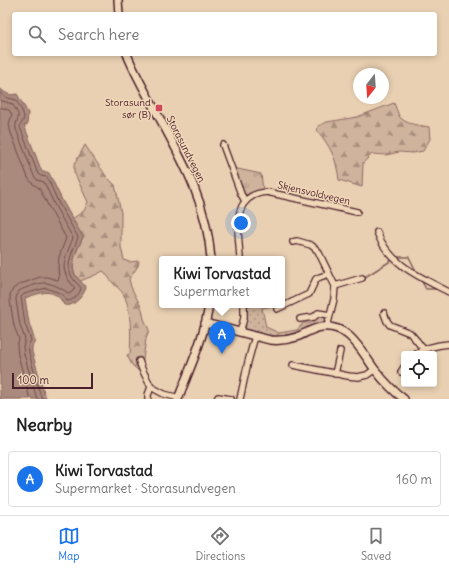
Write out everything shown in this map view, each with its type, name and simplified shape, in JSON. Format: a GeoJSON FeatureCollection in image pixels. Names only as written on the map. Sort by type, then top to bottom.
{"type":"FeatureCollection","features":[{"type":"Feature","properties":{"kind":"main road"},"geometry":{"type":"LineString","coordinates":[[118,0],[119,12]]}},
{"type":"Feature","properties":{"kind":"main road","name":"Storasundvegen"},"geometry":{"type":"LineString","coordinates":[[128,56],[137,76],[184,163],[195,188],[204,216],[211,256]]}},
{"type":"Feature","properties":{"kind":"main road"},"geometry":{"type":"LineString","coordinates":[[178,398],[196,355],[208,308]]}},
{"type":"Feature","properties":{"kind":"main road"},"geometry":{"type":"LineString","coordinates":[[205,323],[270,340],[286,340],[297,337],[312,329],[327,327],[341,330],[349,335],[390,387],[404,399]]}},
{"type":"Feature","properties":{"kind":"street"},"geometry":{"type":"LineString","coordinates":[[223,144],[241,194],[245,201],[238,217],[240,256]]}},
{"type":"Feature","properties":{"kind":"street","name":"Skjensvoldvegen"},"geometry":{"type":"LineString","coordinates":[[245,201],[258,193],[268,192],[357,212]]}},
{"type":"Feature","properties":{"kind":"street"},"geometry":{"type":"LineString","coordinates":[[378,232],[383,245],[399,263],[424,279],[449,292]]}},
{"type":"Feature","properties":{"kind":"street"},"geometry":{"type":"LineString","coordinates":[[293,242],[297,241],[312,245],[318,251],[335,286],[334,299],[327,327]]}},
{"type":"Feature","properties":{"kind":"street"},"geometry":{"type":"LineString","coordinates":[[285,305],[309,294],[316,279],[329,274]]}},
{"type":"Feature","properties":{"kind":"street"},"geometry":{"type":"LineString","coordinates":[[335,286],[362,278]]}},
{"type":"Feature","properties":{"kind":"street"},"geometry":{"type":"LineString","coordinates":[[240,332],[244,318],[244,308]]}},
{"type":"Feature","properties":{"kind":"street"},"geometry":{"type":"LineString","coordinates":[[300,319],[314,317],[318,313],[330,315]]}},
{"type":"Feature","properties":{"kind":"street"},"geometry":{"type":"LineString","coordinates":[[384,313],[390,325],[410,333],[423,349]]}},
{"type":"Feature","properties":{"kind":"street"},"geometry":{"type":"LineString","coordinates":[[240,399],[255,336]]}},
{"type":"Feature","properties":{"kind":"street"},"geometry":{"type":"LineString","coordinates":[[420,351],[432,346],[449,344]]}},
{"type":"Feature","properties":{"kind":"street"},"geometry":{"type":"LineString","coordinates":[[335,374],[340,351]]}},
{"type":"Feature","properties":{"kind":"street"},"geometry":{"type":"LineString","coordinates":[[139,361],[151,387],[164,394],[178,398]]}},
{"type":"Feature","properties":{"kind":"street"},"geometry":{"type":"LineString","coordinates":[[293,365],[335,374],[358,377],[367,375],[375,369]]}},
{"type":"Feature","properties":{"kind":"street"},"geometry":{"type":"LineString","coordinates":[[148,399],[151,387]]}},
{"type":"Feature","properties":{"kind":"street"},"geometry":{"type":"LineString","coordinates":[[217,399],[218,397],[231,399]]}},
{"type":"Feature","properties":{"kind":"green space"},"geometry":{"type":"Polygon","coordinates":[[[394,103],[399,116],[402,119],[413,124],[429,127],[430,139],[423,151],[413,153],[399,152],[386,155],[372,154],[363,163],[362,187],[339,180],[334,159],[326,142],[317,130],[318,126],[327,122],[357,117],[394,103]]]}},
{"type":"Feature","properties":{"kind":"green space"},"geometry":{"type":"Polygon","coordinates":[[[85,145],[106,176],[115,185],[121,213],[121,247],[124,260],[129,262],[139,261],[138,266],[129,279],[149,330],[146,339],[141,373],[132,365],[127,355],[130,354],[130,322],[128,305],[122,292],[103,271],[80,281],[74,270],[74,259],[83,237],[72,219],[84,211],[88,202],[74,172],[74,165],[85,145]]]}},
{"type":"Feature","properties":{"kind":"green space"},"geometry":{"type":"Polygon","coordinates":[[[233,168],[261,174],[263,190],[244,195],[233,168]]]}},
{"type":"Feature","properties":{"kind":"green space"},"geometry":{"type":"Polygon","coordinates":[[[246,308],[262,308],[266,327],[279,333],[297,330],[303,323],[313,322],[320,315],[325,318],[323,323],[280,338],[249,331],[243,328],[246,308]]]}},
{"type":"Feature","properties":{"kind":"water"},"geometry":{"type":"Polygon","coordinates":[[[0,88],[7,94],[17,94],[28,113],[27,125],[24,125],[42,172],[49,173],[63,202],[83,237],[73,264],[74,273],[86,288],[80,298],[73,304],[64,305],[56,295],[47,292],[25,298],[29,323],[35,341],[32,347],[32,352],[47,399],[0,399],[0,88]]]}},
{"type":"Feature","properties":{"kind":"waterway"},"geometry":{"type":"LineString","coordinates":[[365,277],[397,257],[409,257],[417,273]]}},
{"type":"Feature","properties":{"kind":"waterway"},"geometry":{"type":"LineString","coordinates":[[421,280],[426,289],[437,289]]}},
{"type":"Feature","properties":{"kind":"place","name":"Storasund sør (B)"},"geometry":{"type":"Point","coordinates":[159,108]}},
{"type":"Feature","properties":{"kind":"place","name":"Kiwi Torvastad"},"geometry":{"type":"Point","coordinates":[222,354]}}]}
